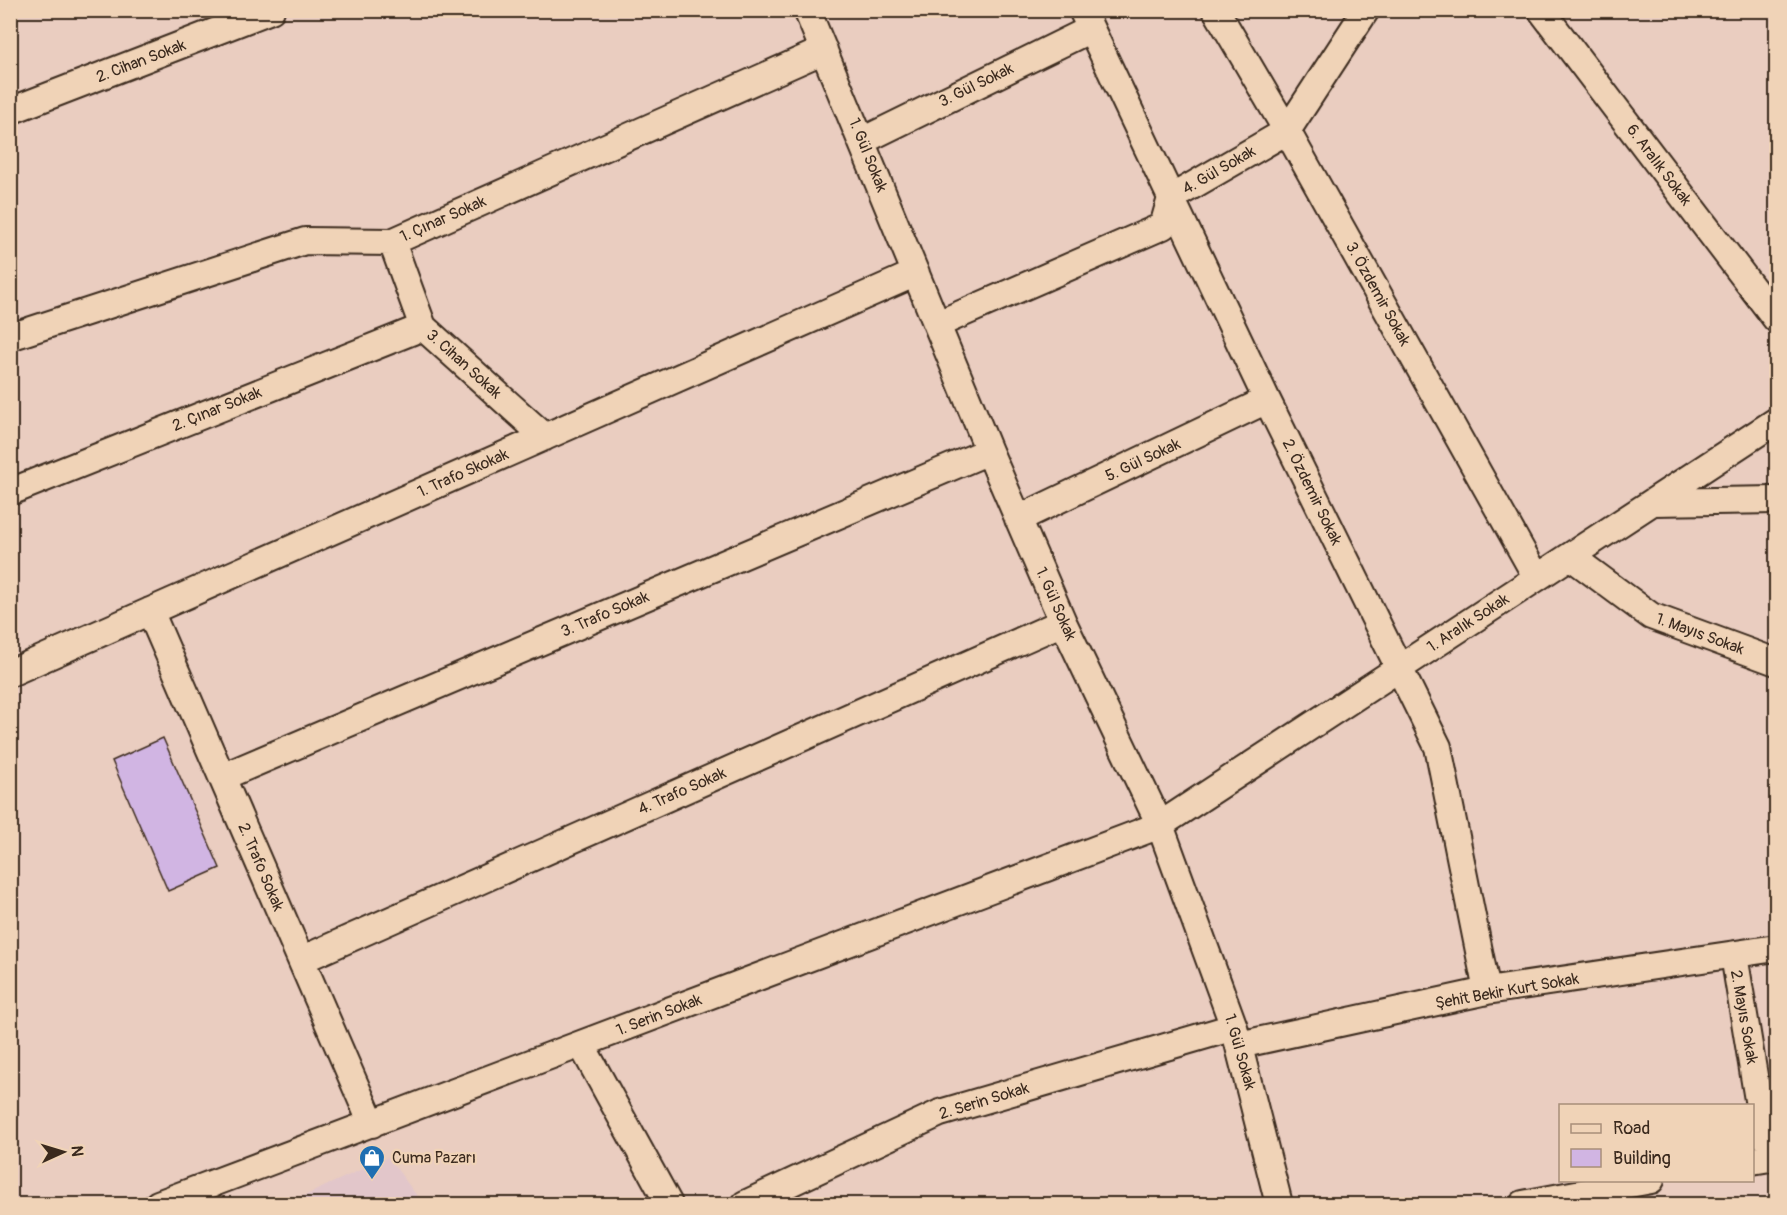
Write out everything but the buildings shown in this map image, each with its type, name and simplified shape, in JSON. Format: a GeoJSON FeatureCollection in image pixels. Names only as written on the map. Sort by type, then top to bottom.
{"type":"FeatureCollection","features":[{"type":"Feature","properties":{"kind":"street","name":"2. Cihan Sokak"},"geometry":{"type":"LineString","coordinates":[[10,111],[271,10]]}},
{"type":"Feature","properties":{"kind":"street","name":"1. Gül Sokak"},"geometry":{"type":"LineString","coordinates":[[807,10],[1018,519],[1063,622],[1160,825],[1237,1036],[1279,1204]]}},
{"type":"Feature","properties":{"kind":"street","name":"3. Özdemir Sokak"},"geometry":{"type":"LineString","coordinates":[[1216,10],[1287,131],[1537,578]]}},
{"type":"Feature","properties":{"kind":"street","name":"4. Gül Sokak"},"geometry":{"type":"LineString","coordinates":[[938,324],[1163,226],[1171,198],[1287,131],[1366,10]]}},
{"type":"Feature","properties":{"kind":"street","name":"6. Aralık Sokak"},"geometry":{"type":"LineString","coordinates":[[1541,10],[1776,319]]}},
{"type":"Feature","properties":{"kind":"street","name":"3. Gül Sokak"},"geometry":{"type":"LineString","coordinates":[[862,141],[1086,20]]}},
{"type":"Feature","properties":{"kind":"street","name":"2. Özdemir Sokak"},"geometry":{"type":"LineString","coordinates":[[1086,20],[1267,400],[1438,747],[1487,991]]}},
{"type":"Feature","properties":{"kind":"street","name":"1. Çınar Sokak"},"geometry":{"type":"LineString","coordinates":[[10,337],[305,241],[392,242],[824,50]]}},
{"type":"Feature","properties":{"kind":"street","name":"3. Cihan Sokak"},"geometry":{"type":"LineString","coordinates":[[392,242],[423,327],[545,437]]}},
{"type":"Feature","properties":{"kind":"street","name":"1. Trafo Skokak"},"geometry":{"type":"LineString","coordinates":[[10,673],[916,273]]}},
{"type":"Feature","properties":{"kind":"street","name":"2. Çınar Sokak"},"geometry":{"type":"LineString","coordinates":[[10,492],[423,327]]}},
{"type":"Feature","properties":{"kind":"street","name":"5. Gül Sokak"},"geometry":{"type":"LineString","coordinates":[[1018,519],[1267,400]]}},
{"type":"Feature","properties":{"kind":"street","name":"1. Aralık Sokak"},"geometry":{"type":"LineString","coordinates":[[1160,825],[1776,421]]}},
{"type":"Feature","properties":{"kind":"street","name":"3. Trafo Sokak"},"geometry":{"type":"LineString","coordinates":[[222,777],[989,451]]}},
{"type":"Feature","properties":{"kind":"street"},"geometry":{"type":"LineString","coordinates":[[1653,502],[1776,500]]}},
{"type":"Feature","properties":{"kind":"street","name":"1. Mayıs Sokak"},"geometry":{"type":"LineString","coordinates":[[1570,556],[1651,616],[1776,662]]}},
{"type":"Feature","properties":{"kind":"street","name":"2. Trafo Sokak"},"geometry":{"type":"LineString","coordinates":[[150,611],[372,1124]]}},
{"type":"Feature","properties":{"kind":"street","name":"4. Trafo Sokak"},"geometry":{"type":"LineString","coordinates":[[301,960],[1063,622]]}},
{"type":"Feature","properties":{"kind":"street","name":"1. Serin Sokak"},"geometry":{"type":"LineString","coordinates":[[158,1204],[1160,825]]}},
{"type":"Feature","properties":{"kind":"street","name":"Şehit Bekir Kurt Sokak"},"geometry":{"type":"LineString","coordinates":[[1237,1036],[1487,991],[1776,948]]}},
{"type":"Feature","properties":{"kind":"street","name":"2. Mayıs Sokak"},"geometry":{"type":"LineString","coordinates":[[1734,955],[1764,1136],[1776,1144]]}},
{"type":"Feature","properties":{"kind":"street","name":"2. Serin Sokak"},"geometry":{"type":"LineString","coordinates":[[745,1204],[940,1113],[1237,1036]]}},
{"type":"Feature","properties":{"kind":"street"},"geometry":{"type":"LineString","coordinates":[[581,1044],[669,1204]]}},
{"type":"Feature","properties":{"kind":"street"},"geometry":{"type":"LineString","coordinates":[[1754,1161],[1776,1157]]}},
{"type":"Feature","properties":{"kind":"street"},"geometry":{"type":"LineString","coordinates":[[1523,1204],[1640,1182]]}},
{"type":"Feature","properties":{"kind":"shaded area","name":"Cuma Pazarı"},"geometry":{"type":"Polygon","coordinates":[[[388,1157],[423,1204],[287,1204],[388,1157]]]}},
{"type":"Feature","properties":{"kind":"place","name":"Cuma Pazarı"},"geometry":{"type":"Point","coordinates":[372,1181]}}]}
